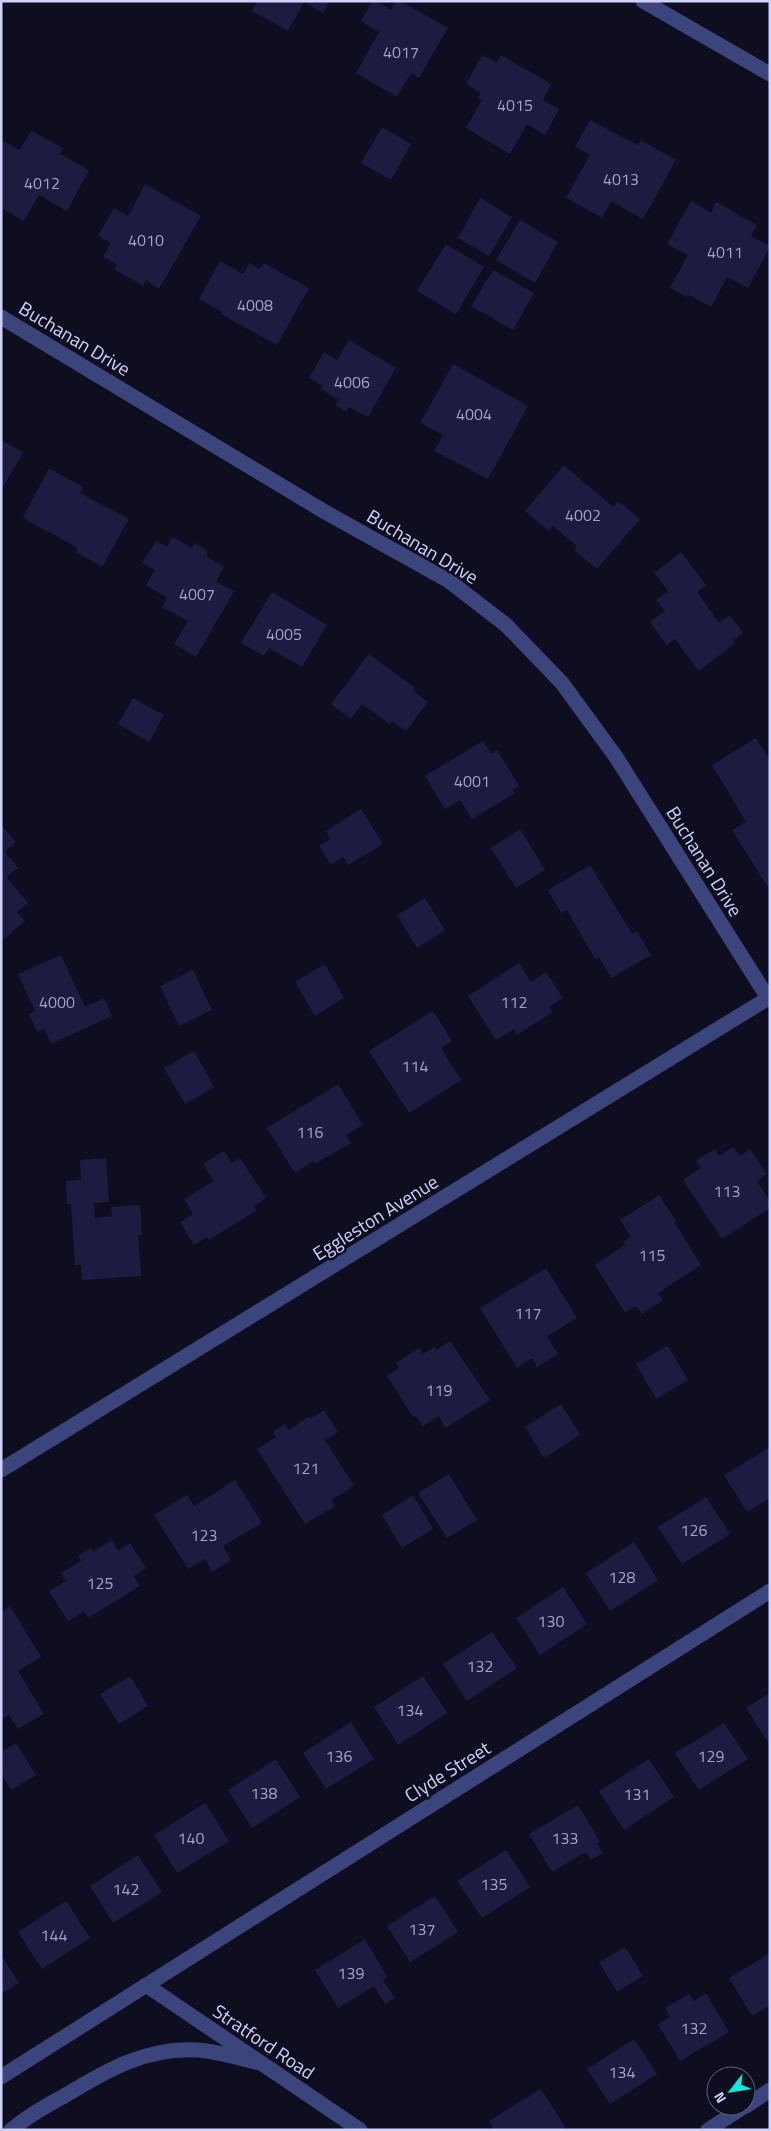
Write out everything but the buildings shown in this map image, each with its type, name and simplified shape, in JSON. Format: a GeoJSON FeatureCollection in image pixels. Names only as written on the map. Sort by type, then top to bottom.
{"type":"FeatureCollection","features":[{"type":"Feature","properties":{"kind":"street"},"geometry":{"type":"LineString","coordinates":[[643,1],[770,74]]}},
{"type":"Feature","properties":{"kind":"street","name":"Buchanan Drive"},"geometry":{"type":"LineString","coordinates":[[1,317],[325,512],[449,581],[506,625],[562,683],[616,757],[769,998]]}},
{"type":"Feature","properties":{"kind":"street","name":"Eggleston Avenue"},"geometry":{"type":"LineString","coordinates":[[1,1470],[769,998]]}},
{"type":"Feature","properties":{"kind":"street","name":"Clyde Street"},"geometry":{"type":"LineString","coordinates":[[1,2077],[770,1591]]}},
{"type":"Feature","properties":{"kind":"street","name":"Stratford Road"},"geometry":{"type":"LineString","coordinates":[[146,1985],[360,2130]]}},
{"type":"Feature","properties":{"kind":"street"},"geometry":{"type":"LineString","coordinates":[[11,2130],[43,2108],[111,2068],[140,2057],[163,2051],[198,2050],[261,2063]]}},
{"type":"Feature","properties":{"kind":"street"},"geometry":{"type":"LineString","coordinates":[[756,2099],[770,2090]]}},
{"type":"Feature","properties":{"kind":"street"},"geometry":{"type":"LineString","coordinates":[[708,2130],[730,2116]]}}]}
